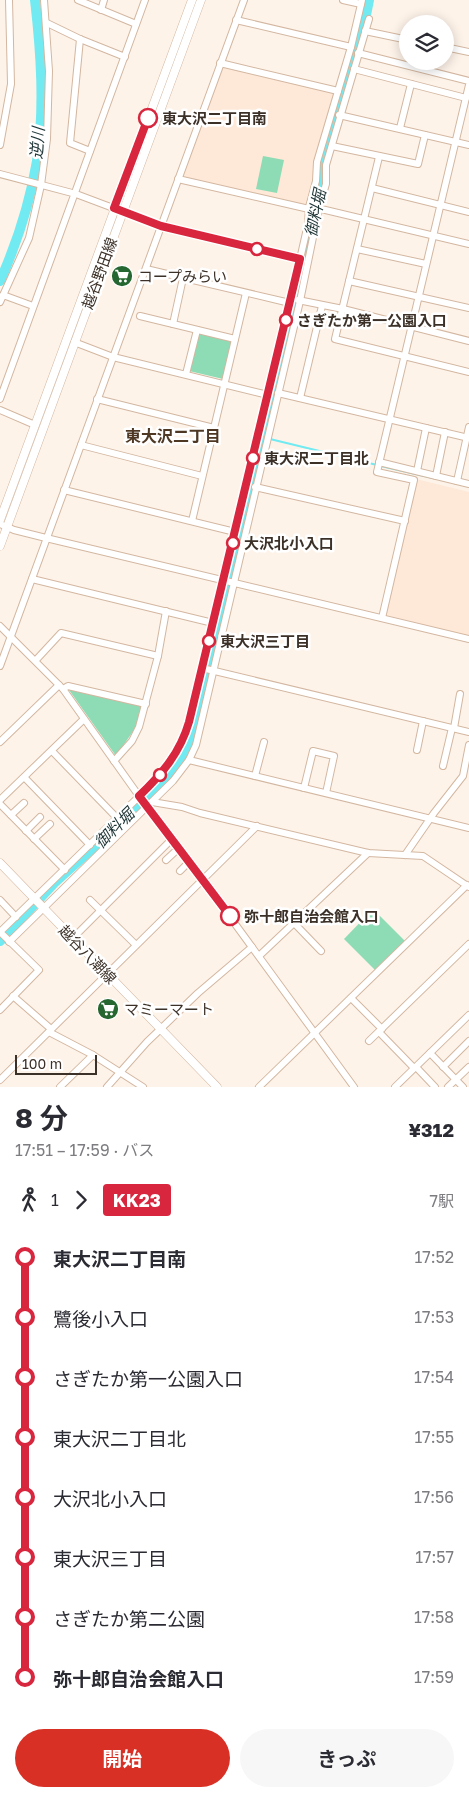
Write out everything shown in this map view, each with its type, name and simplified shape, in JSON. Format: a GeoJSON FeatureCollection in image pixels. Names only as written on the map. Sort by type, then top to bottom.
{"type":"FeatureCollection","features":[{"type":"Feature","properties":{"kind":"main road","name":"越谷野田線"},"geometry":{"type":"LineString","coordinates":[[0,546],[4,526],[74,342],[192,0]]}},
{"type":"Feature","properties":{"kind":"main road","name":"越谷野田線"},"geometry":{"type":"LineString","coordinates":[[0,520],[118,210],[201,0]]}},
{"type":"Feature","properties":{"kind":"main road","name":"越谷八潮線"},"geometry":{"type":"LineString","coordinates":[[0,863],[217,1087]]}},
{"type":"Feature","properties":{"kind":"street"},"geometry":{"type":"LineString","coordinates":[[0,145],[10,84],[9,0]]}},
{"type":"Feature","properties":{"kind":"street"},"geometry":{"type":"LineString","coordinates":[[0,302],[29,238],[39,185],[48,120],[49,71],[44,0]]}},
{"type":"Feature","properties":{"kind":"street"},"geometry":{"type":"LineString","coordinates":[[78,0],[136,24]]}},
{"type":"Feature","properties":{"kind":"street"},"geometry":{"type":"LineString","coordinates":[[101,10],[104,0]]}},
{"type":"Feature","properties":{"kind":"street"},"geometry":{"type":"LineString","coordinates":[[0,399],[32,306],[76,194],[90,150],[145,0]]}},
{"type":"Feature","properties":{"kind":"street"},"geometry":{"type":"LineString","coordinates":[[0,666],[244,0]]}},
{"type":"Feature","properties":{"kind":"street"},"geometry":{"type":"LineString","coordinates":[[8,941],[145,802],[180,746],[189,722],[213,623],[229,581],[252,486],[268,395],[295,301],[300,259],[314,207],[326,184],[326,165],[332,146],[337,114],[338,91],[351,47],[361,2],[343,0]]}},
{"type":"Feature","properties":{"kind":"street"},"geometry":{"type":"LineString","coordinates":[[0,1010],[39,970],[0,932],[117,818],[145,802],[174,781],[189,760],[196,745],[213,671],[229,581],[235,532],[268,439],[278,393],[314,207],[317,162],[354,68],[369,18]]}},
{"type":"Feature","properties":{"kind":"street"},"geometry":{"type":"LineString","coordinates":[[236,20],[351,47]]}},
{"type":"Feature","properties":{"kind":"street"},"geometry":{"type":"LineString","coordinates":[[47,23],[80,40],[125,57]]}},
{"type":"Feature","properties":{"kind":"street"},"geometry":{"type":"LineString","coordinates":[[365,31],[399,38]]}},
{"type":"Feature","properties":{"kind":"street"},"geometry":{"type":"LineString","coordinates":[[80,40],[70,143],[90,150]]}},
{"type":"Feature","properties":{"kind":"street"},"geometry":{"type":"LineString","coordinates":[[454,49],[469,52]]}},
{"type":"Feature","properties":{"kind":"street"},"geometry":{"type":"LineString","coordinates":[[358,53],[469,81]]}},
{"type":"Feature","properties":{"kind":"street"},"geometry":{"type":"LineString","coordinates":[[220,63],[338,91]]}},
{"type":"Feature","properties":{"kind":"street"},"geometry":{"type":"LineString","coordinates":[[354,68],[466,98]]}},
{"type":"Feature","properties":{"kind":"street"},"geometry":{"type":"LineString","coordinates":[[400,128],[411,84]]}},
{"type":"Feature","properties":{"kind":"street"},"geometry":{"type":"LineString","coordinates":[[382,618],[414,480],[376,472],[469,85]]}},
{"type":"Feature","properties":{"kind":"street"},"geometry":{"type":"LineString","coordinates":[[337,114],[469,145]]}},
{"type":"Feature","properties":{"kind":"street"},"geometry":{"type":"LineString","coordinates":[[332,146],[418,164],[425,135]]}},
{"type":"Feature","properties":{"kind":"street"},"geometry":{"type":"LineString","coordinates":[[379,157],[335,339],[469,370]]}},
{"type":"Feature","properties":{"kind":"street"},"geometry":{"type":"LineString","coordinates":[[0,174],[76,194],[161,226],[300,259]]}},
{"type":"Feature","properties":{"kind":"street"},"geometry":{"type":"LineString","coordinates":[[178,179],[314,207],[469,244]]}},
{"type":"Feature","properties":{"kind":"street"},"geometry":{"type":"LineString","coordinates":[[372,188],[469,212]]}},
{"type":"Feature","properties":{"kind":"street"},"geometry":{"type":"LineString","coordinates":[[357,249],[426,264]]}},
{"type":"Feature","properties":{"kind":"street"},"geometry":{"type":"LineString","coordinates":[[146,269],[246,293],[343,309],[469,341]]}},
{"type":"Feature","properties":{"kind":"street"},"geometry":{"type":"LineString","coordinates":[[173,324],[184,278]]}},
{"type":"Feature","properties":{"kind":"street"},"geometry":{"type":"LineString","coordinates":[[350,281],[469,308]]}},
{"type":"Feature","properties":{"kind":"street"},"geometry":{"type":"LineString","coordinates":[[192,521],[246,293]]}},
{"type":"Feature","properties":{"kind":"street"},"geometry":{"type":"LineString","coordinates":[[3,294],[32,306]]}},
{"type":"Feature","properties":{"kind":"street"},"geometry":{"type":"LineString","coordinates":[[300,398],[322,306]]}},
{"type":"Feature","properties":{"kind":"street"},"geometry":{"type":"LineString","coordinates":[[140,316],[235,339]]}},
{"type":"Feature","properties":{"kind":"street"},"geometry":{"type":"LineString","coordinates":[[186,374],[197,330]]}},
{"type":"Feature","properties":{"kind":"street"},"geometry":{"type":"LineString","coordinates":[[74,342],[113,357],[268,395]]}},
{"type":"Feature","properties":{"kind":"street"},"geometry":{"type":"LineString","coordinates":[[278,393],[468,438]]}},
{"type":"Feature","properties":{"kind":"street"},"geometry":{"type":"LineString","coordinates":[[97,399],[214,428]]}},
{"type":"Feature","properties":{"kind":"street"},"geometry":{"type":"LineString","coordinates":[[0,410],[35,425]]}},
{"type":"Feature","properties":{"kind":"street"},"geometry":{"type":"LineString","coordinates":[[457,481],[469,427]]}},
{"type":"Feature","properties":{"kind":"street"},"geometry":{"type":"LineString","coordinates":[[417,471],[426,428]]}},
{"type":"Feature","properties":{"kind":"street"},"geometry":{"type":"LineString","coordinates":[[436,476],[445,432]]}},
{"type":"Feature","properties":{"kind":"street"},"geometry":{"type":"LineString","coordinates":[[81,445],[202,476]]}},
{"type":"Feature","properties":{"kind":"street"},"geometry":{"type":"LineString","coordinates":[[379,462],[469,484]]}},
{"type":"Feature","properties":{"kind":"street"},"geometry":{"type":"LineString","coordinates":[[252,486],[404,521]]}},
{"type":"Feature","properties":{"kind":"street"},"geometry":{"type":"LineString","coordinates":[[64,490],[235,532]]}},
{"type":"Feature","properties":{"kind":"street"},"geometry":{"type":"LineString","coordinates":[[4,526],[46,538],[469,639]]}},
{"type":"Feature","properties":{"kind":"street"},"geometry":{"type":"LineString","coordinates":[[32,579],[213,623]]}},
{"type":"Feature","properties":{"kind":"street"},"geometry":{"type":"LineString","coordinates":[[114,761],[132,741],[139,727],[158,656],[166,611]]}},
{"type":"Feature","properties":{"kind":"street"},"geometry":{"type":"LineString","coordinates":[[0,626],[61,687],[354,1087]]}},
{"type":"Feature","properties":{"kind":"street"},"geometry":{"type":"LineString","coordinates":[[36,660],[61,633],[158,656]]}},
{"type":"Feature","properties":{"kind":"street"},"geometry":{"type":"LineString","coordinates":[[203,668],[469,732]]}},
{"type":"Feature","properties":{"kind":"street"},"geometry":{"type":"LineString","coordinates":[[0,742],[61,687],[68,686],[146,704]]}},
{"type":"Feature","properties":{"kind":"street"},"geometry":{"type":"LineString","coordinates":[[443,766],[460,694]]}},
{"type":"Feature","properties":{"kind":"street"},"geometry":{"type":"LineString","coordinates":[[0,800],[25,778],[84,719]]}},
{"type":"Feature","properties":{"kind":"street"},"geometry":{"type":"LineString","coordinates":[[417,750],[423,721]]}},
{"type":"Feature","properties":{"kind":"street"},"geometry":{"type":"LineString","coordinates":[[255,776],[264,742]]}},
{"type":"Feature","properties":{"kind":"street"},"geometry":{"type":"LineString","coordinates":[[406,855],[463,776],[469,744]]}},
{"type":"Feature","properties":{"kind":"street"},"geometry":{"type":"LineString","coordinates":[[52,751],[117,818]]}},
{"type":"Feature","properties":{"kind":"street"},"geometry":{"type":"LineString","coordinates":[[304,788],[313,751],[334,756],[326,793]]}},
{"type":"Feature","properties":{"kind":"street"},"geometry":{"type":"LineString","coordinates":[[189,760],[469,828]]}},
{"type":"Feature","properties":{"kind":"street"},"geometry":{"type":"LineString","coordinates":[[25,778],[90,845]]}},
{"type":"Feature","properties":{"kind":"street"},"geometry":{"type":"LineString","coordinates":[[145,802],[182,807],[368,853],[423,856],[468,886],[259,1087]]}},
{"type":"Feature","properties":{"kind":"street"},"geometry":{"type":"LineString","coordinates":[[11,815],[24,803]]}},
{"type":"Feature","properties":{"kind":"street"},"geometry":{"type":"LineString","coordinates":[[0,804],[65,870]]}},
{"type":"Feature","properties":{"kind":"street"},"geometry":{"type":"LineString","coordinates":[[26,830],[40,817]]}},
{"type":"Feature","properties":{"kind":"street"},"geometry":{"type":"LineString","coordinates":[[34,838],[50,824]]}},
{"type":"Feature","properties":{"kind":"street"},"geometry":{"type":"LineString","coordinates":[[0,1080],[257,826]]}},
{"type":"Feature","properties":{"kind":"street"},"geometry":{"type":"LineString","coordinates":[[73,938],[172,839]]}},
{"type":"Feature","properties":{"kind":"street"},"geometry":{"type":"LineString","coordinates":[[166,860],[179,848]]}},
{"type":"Feature","properties":{"kind":"street"},"geometry":{"type":"LineString","coordinates":[[259,956],[368,853]]}},
{"type":"Feature","properties":{"kind":"street"},"geometry":{"type":"LineString","coordinates":[[180,871],[189,862]]}},
{"type":"Feature","properties":{"kind":"street"},"geometry":{"type":"LineString","coordinates":[[0,900],[16,917]]}},
{"type":"Feature","properties":{"kind":"street"},"geometry":{"type":"LineString","coordinates":[[90,900],[136,946]]}},
{"type":"Feature","properties":{"kind":"street"},"geometry":{"type":"LineString","coordinates":[[294,923],[321,951]]}},
{"type":"Feature","properties":{"kind":"street"},"geometry":{"type":"LineString","coordinates":[[369,1041],[469,944]]}},
{"type":"Feature","properties":{"kind":"street"},"geometry":{"type":"LineString","coordinates":[[107,1087],[161,1029],[198,993],[252,947]]}},
{"type":"Feature","properties":{"kind":"street"},"geometry":{"type":"LineString","coordinates":[[13,996],[50,1031],[93,1055],[143,1087]]}},
{"type":"Feature","properties":{"kind":"street"},"geometry":{"type":"LineString","coordinates":[[351,998],[415,1068],[435,1087]]}},
{"type":"Feature","properties":{"kind":"street"},"geometry":{"type":"LineString","coordinates":[[395,1087],[469,1015]]}},
{"type":"Feature","properties":{"kind":"street"},"geometry":{"type":"LineString","coordinates":[[443,1067],[469,1042]]}},
{"type":"Feature","properties":{"kind":"street"},"geometry":{"type":"LineString","coordinates":[[430,1053],[463,1087]]}},
{"type":"Feature","properties":{"kind":"street"},"geometry":{"type":"LineString","coordinates":[[60,1087],[93,1055]]}},
{"type":"Feature","properties":{"kind":"street"},"geometry":{"type":"LineString","coordinates":[[448,1087],[469,1067]]}},
{"type":"Feature","properties":{"kind":"shaded area"},"geometry":{"type":"Polygon","coordinates":[[[223,67],[334,93],[314,160],[314,180],[307,206],[182,176],[223,67]]]}},
{"type":"Feature","properties":{"kind":"shaded area"},"geometry":{"type":"Polygon","coordinates":[[[416,479],[469,492],[469,636],[385,615],[416,479]]]}},
{"type":"Feature","properties":{"kind":"green space"},"geometry":{"type":"Polygon","coordinates":[[[263,156],[284,160],[277,193],[256,189],[263,156]]]}},
{"type":"Feature","properties":{"kind":"green space"},"geometry":{"type":"Polygon","coordinates":[[[198,335],[230,341],[232,344],[223,379],[189,371],[198,335]]]}},
{"type":"Feature","properties":{"kind":"green space"},"geometry":{"type":"Polygon","coordinates":[[[69,690],[140,706],[142,709],[138,724],[116,756],[69,690]]]}},
{"type":"Feature","properties":{"kind":"green space"},"geometry":{"type":"Polygon","coordinates":[[[373,909],[405,941],[375,970],[344,939],[373,909]]]}},
{"type":"Feature","properties":{"kind":"waterway","name":"逆川"},"geometry":{"type":"LineString","coordinates":[[0,281],[22,222],[31,192],[37,161],[41,121],[41,80],[35,0]]}},
{"type":"Feature","properties":{"kind":"waterway","name":"御料堀"},"geometry":{"type":"LineString","coordinates":[[315,214],[322,179],[322,162],[364,25],[369,0]]}},
{"type":"Feature","properties":{"kind":"waterway","name":"御料堀"},"geometry":{"type":"LineString","coordinates":[[0,941],[54,883],[135,810],[182,760],[231,579],[311,236]]}},
{"type":"Feature","properties":{"kind":"waterway"},"geometry":{"type":"LineString","coordinates":[[270,439],[377,465]]}},
{"type":"Feature","properties":{"kind":"waterway"},"geometry":{"type":"LineString","coordinates":[[381,466],[433,478]]}},
{"type":"Feature","properties":{"kind":"bus line","name":"KK23"},"geometry":{"type":"LineString","coordinates":[[148,118],[114,208],[161,226],[300,259],[189,722],[174,758],[159,777],[139,796],[230,916]]}},
{"type":"Feature","properties":{"kind":"place","name":"東大沢二丁目南"},"geometry":{"type":"Point","coordinates":[148,118]}},
{"type":"Feature","properties":{"kind":"place","name":"コープみらい"},"geometry":{"type":"Point","coordinates":[122,276]}},
{"type":"Feature","properties":{"kind":"place","name":"さぎたか第一公園入口"},"geometry":{"type":"Point","coordinates":[286,320]}},
{"type":"Feature","properties":{"kind":"place","name":"東大沢二丁目北"},"geometry":{"type":"Point","coordinates":[253,458]}},
{"type":"Feature","properties":{"kind":"place","name":"大沢北小入口"},"geometry":{"type":"Point","coordinates":[233,543]}},
{"type":"Feature","properties":{"kind":"place","name":"東大沢三丁目"},"geometry":{"type":"Point","coordinates":[209,641]}},
{"type":"Feature","properties":{"kind":"place","name":"弥十郎自治会館入口"},"geometry":{"type":"Point","coordinates":[230,916]}},
{"type":"Feature","properties":{"kind":"place","name":"マミーマート"},"geometry":{"type":"Point","coordinates":[108,1009]}},
{"type":"Feature","properties":{"kind":"district","name":"東大沢二丁目"},"geometry":{"type":"Point","coordinates":[173,436]}}]}
